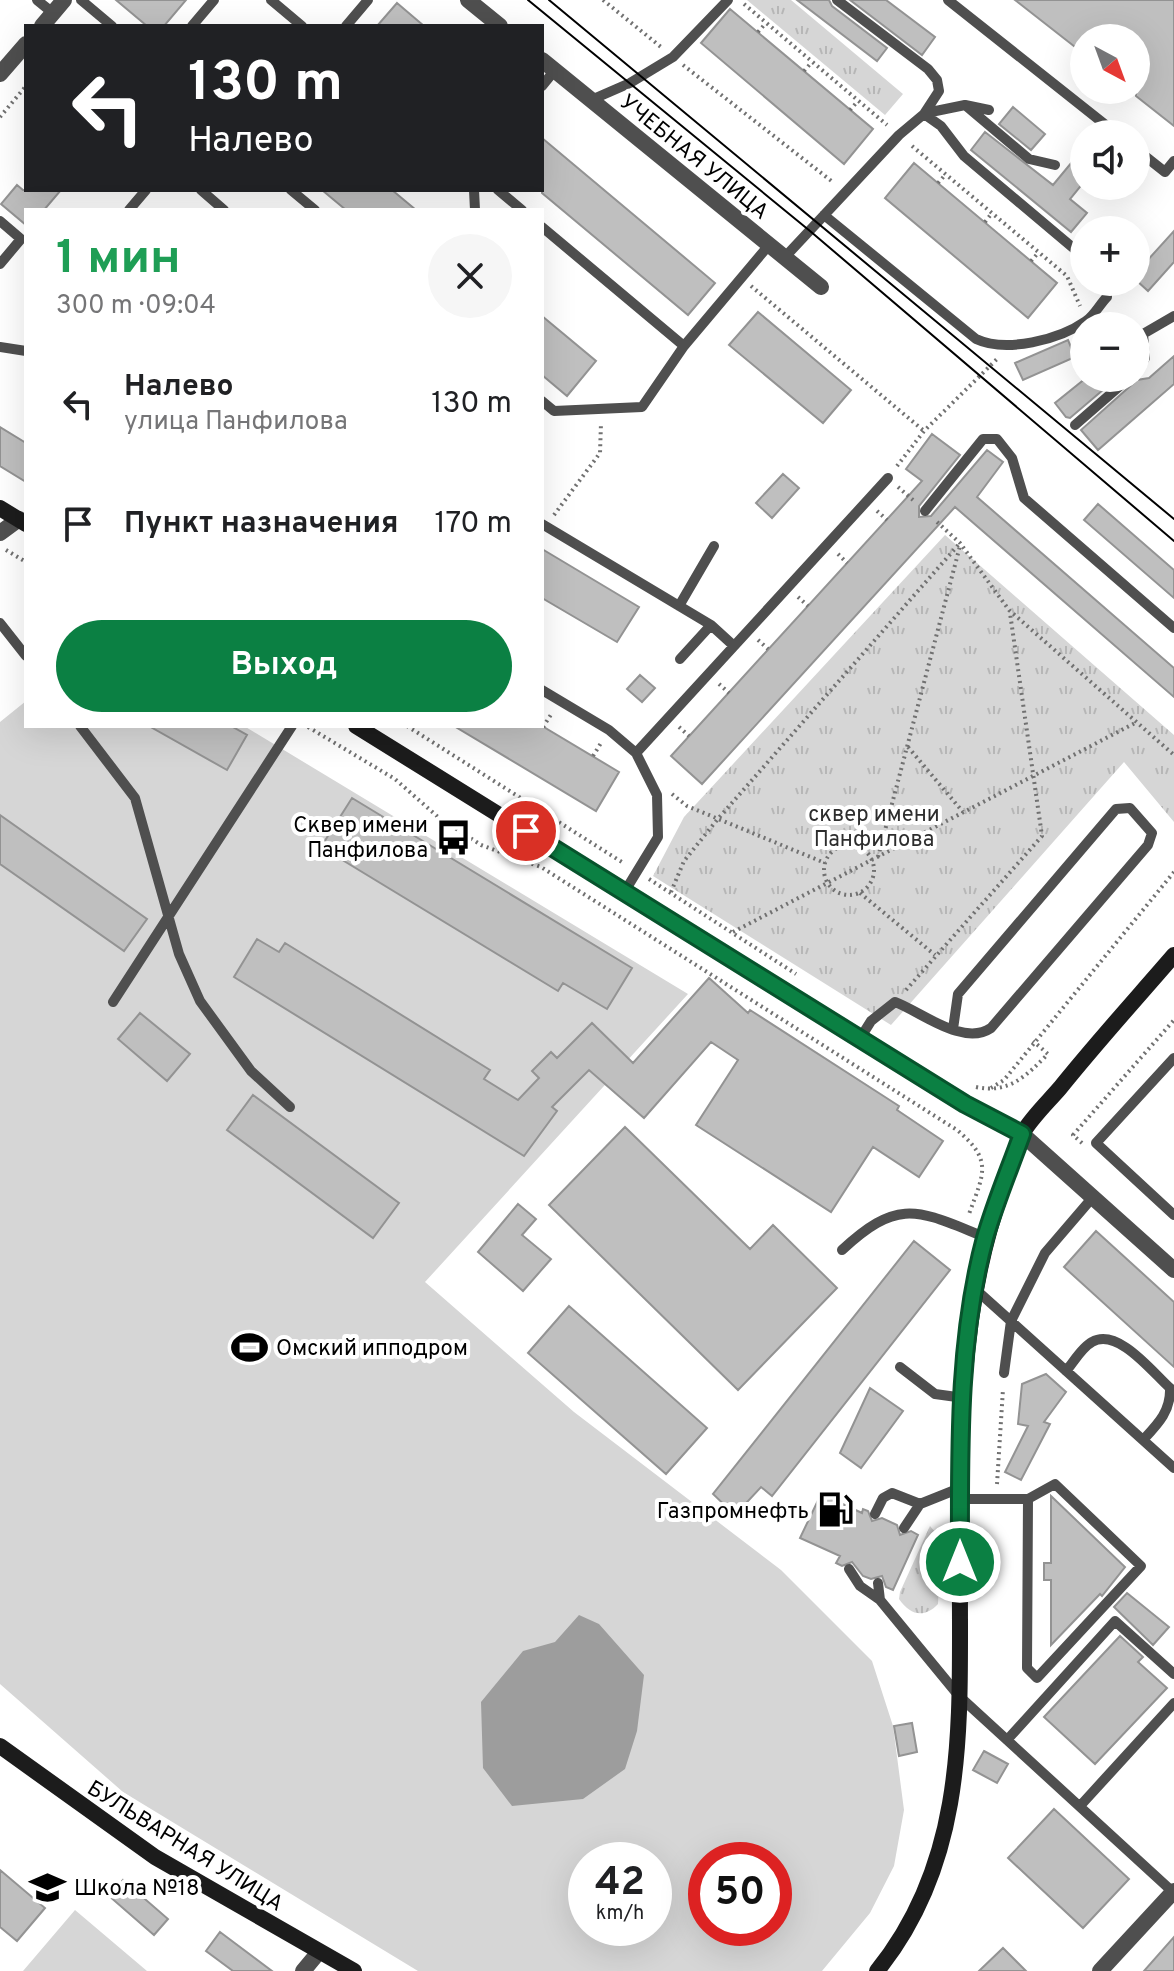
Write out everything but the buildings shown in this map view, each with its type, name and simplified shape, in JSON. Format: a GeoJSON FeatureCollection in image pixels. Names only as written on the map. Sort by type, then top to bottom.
{"type":"FeatureCollection","features":[{"type":"Feature","properties":{"kind":"main road"},"geometry":{"type":"LineString","coordinates":[[0,508],[24,517]]}},
{"type":"Feature","properties":{"kind":"main road"},"geometry":{"type":"LineString","coordinates":[[359,728],[965,1104],[1022,1134]]}},
{"type":"Feature","properties":{"kind":"main road"},"geometry":{"type":"LineString","coordinates":[[877,1971],[902,1940],[936,1871],[954,1797],[959,1696],[964,1398],[974,1288],[985,1237],[1022,1134],[1174,955]]}},
{"type":"Feature","properties":{"kind":"main road","name":"БУЛЬВАРНАЯ УЛИЦА"},"geometry":{"type":"LineString","coordinates":[[0,1746],[155,1857],[354,1971]]}},
{"type":"Feature","properties":{"kind":"street"},"geometry":{"type":"LineString","coordinates":[[47,20],[64,0]]}},
{"type":"Feature","properties":{"kind":"street"},"geometry":{"type":"LineString","coordinates":[[468,0],[498,24]]}},
{"type":"Feature","properties":{"kind":"street"},"geometry":{"type":"LineString","coordinates":[[0,74],[24,46]]}},
{"type":"Feature","properties":{"kind":"street","name":"УЧЕБНАЯ УЛИЦА"},"geometry":{"type":"LineString","coordinates":[[548,65],[821,287]]}},
{"type":"Feature","properties":{"kind":"street"},"geometry":{"type":"LineString","coordinates":[[0,533],[24,517]]}},
{"type":"Feature","properties":{"kind":"street"},"geometry":{"type":"LineString","coordinates":[[1022,1134],[1174,1270]]}},
{"type":"Feature","properties":{"kind":"street"},"geometry":{"type":"LineString","coordinates":[[1100,1971],[1174,1892]]}},
{"type":"Feature","properties":{"kind":"street"},"geometry":{"type":"LineString","coordinates":[[303,1971],[318,1953]]}},
{"type":"Feature","properties":{"kind":"lane"},"geometry":{"type":"LineString","coordinates":[[37,0],[47,20]]}},
{"type":"Feature","properties":{"kind":"lane"},"geometry":{"type":"LineString","coordinates":[[81,0],[110,24]]}},
{"type":"Feature","properties":{"kind":"lane"},"geometry":{"type":"LineString","coordinates":[[194,24],[214,0]]}},
{"type":"Feature","properties":{"kind":"lane"},"geometry":{"type":"LineString","coordinates":[[271,0],[300,24]]}},
{"type":"Feature","properties":{"kind":"lane"},"geometry":{"type":"LineString","coordinates":[[348,24],[368,0]]}},
{"type":"Feature","properties":{"kind":"lane"},"geometry":{"type":"LineString","coordinates":[[591,100],[630,83],[673,57],[728,0]]}},
{"type":"Feature","properties":{"kind":"lane"},"geometry":{"type":"LineString","coordinates":[[785,257],[899,135],[924,114],[939,91],[937,80],[928,69],[837,0]]}},
{"type":"Feature","properties":{"kind":"lane"},"geometry":{"type":"LineString","coordinates":[[948,0],[1099,120]]}},
{"type":"Feature","properties":{"kind":"lane"},"geometry":{"type":"LineString","coordinates":[[924,114],[965,105],[989,110]]}},
{"type":"Feature","properties":{"kind":"lane"},"geometry":{"type":"LineString","coordinates":[[965,105],[1029,159],[1055,165]]}},
{"type":"Feature","properties":{"kind":"lane"},"geometry":{"type":"LineString","coordinates":[[924,114],[941,126],[964,156],[1070,245]]}},
{"type":"Feature","properties":{"kind":"lane"},"geometry":{"type":"LineString","coordinates":[[1150,160],[1165,172],[1174,161]]}},
{"type":"Feature","properties":{"kind":"lane"},"geometry":{"type":"LineString","coordinates":[[131,208],[144,192]]}},
{"type":"Feature","properties":{"kind":"lane"},"geometry":{"type":"LineString","coordinates":[[203,192],[222,208]]}},
{"type":"Feature","properties":{"kind":"lane"},"geometry":{"type":"LineString","coordinates":[[293,192],[313,208]]}},
{"type":"Feature","properties":{"kind":"lane"},"geometry":{"type":"LineString","coordinates":[[500,192],[520,208]]}},
{"type":"Feature","properties":{"kind":"lane"},"geometry":{"type":"LineString","coordinates":[[824,215],[976,339],[1006,348],[1026,345],[1070,327]]}},
{"type":"Feature","properties":{"kind":"lane"},"geometry":{"type":"LineString","coordinates":[[0,221],[21,239],[0,264]]}},
{"type":"Feature","properties":{"kind":"lane"},"geometry":{"type":"LineString","coordinates":[[544,229],[684,346]]}},
{"type":"Feature","properties":{"kind":"lane"},"geometry":{"type":"LineString","coordinates":[[544,403],[554,411],[642,407],[684,346],[769,245]]}},
{"type":"Feature","properties":{"kind":"lane"},"geometry":{"type":"LineString","coordinates":[[15,246],[24,253]]}},
{"type":"Feature","properties":{"kind":"lane"},"geometry":{"type":"LineString","coordinates":[[1094,312],[1107,296]]}},
{"type":"Feature","properties":{"kind":"lane"},"geometry":{"type":"LineString","coordinates":[[1150,330],[1174,316]]}},
{"type":"Feature","properties":{"kind":"lane"},"geometry":{"type":"LineString","coordinates":[[0,347],[24,351]]}},
{"type":"Feature","properties":{"kind":"lane"},"geometry":{"type":"LineString","coordinates":[[1075,425],[1113,392]]}},
{"type":"Feature","properties":{"kind":"lane"},"geometry":{"type":"LineString","coordinates":[[925,511],[983,439],[997,439],[1012,458],[1024,498],[1174,628]]}},
{"type":"Feature","properties":{"kind":"lane"},"geometry":{"type":"LineString","coordinates":[[636,753],[888,478]]}},
{"type":"Feature","properties":{"kind":"lane"},"geometry":{"type":"LineString","coordinates":[[544,525],[711,625],[734,646]]}},
{"type":"Feature","properties":{"kind":"lane"},"geometry":{"type":"LineString","coordinates":[[679,606],[714,546]]}},
{"type":"Feature","properties":{"kind":"lane"},"geometry":{"type":"LineString","coordinates":[[0,623],[24,653]]}},
{"type":"Feature","properties":{"kind":"lane"},"geometry":{"type":"LineString","coordinates":[[680,659],[711,625]]}},
{"type":"Feature","properties":{"kind":"lane"},"geometry":{"type":"LineString","coordinates":[[544,691],[609,730],[636,753],[657,795],[658,837],[625,891]]}},
{"type":"Feature","properties":{"kind":"lane"},"geometry":{"type":"LineString","coordinates":[[82,728],[135,798],[179,954],[200,1001],[251,1071],[290,1107]]}},
{"type":"Feature","properties":{"kind":"lane"},"geometry":{"type":"LineString","coordinates":[[113,1002],[291,728]]}},
{"type":"Feature","properties":{"kind":"lane"},"geometry":{"type":"LineString","coordinates":[[861,1037],[871,1021],[895,1002],[953,1029],[985,1032],[991,1028],[1148,845],[1152,833],[1144,820],[1130,808],[1116,809],[958,994],[953,1029]]}},
{"type":"Feature","properties":{"kind":"lane"},"geometry":{"type":"LineString","coordinates":[[1174,1058],[1096,1143],[1174,1215]]}},
{"type":"Feature","properties":{"kind":"lane"},"geometry":{"type":"LineString","coordinates":[[1004,1373],[1011,1321],[1045,1253],[1093,1197]]}},
{"type":"Feature","properties":{"kind":"lane"},"geometry":{"type":"LineString","coordinates":[[842,1250],[862,1231],[898,1212],[925,1213],[985,1237]]}},
{"type":"Feature","properties":{"kind":"lane"},"geometry":{"type":"LineString","coordinates":[[974,1288],[1174,1468]]}},
{"type":"Feature","properties":{"kind":"lane"},"geometry":{"type":"LineString","coordinates":[[1066,1371],[1092,1342],[1109,1338],[1135,1356],[1170,1388],[1171,1402],[1143,1440]]}},
{"type":"Feature","properties":{"kind":"lane"},"geometry":{"type":"LineString","coordinates":[[900,1367],[935,1394],[964,1398]]}},
{"type":"Feature","properties":{"kind":"lane"},"geometry":{"type":"LineString","coordinates":[[875,1514],[883,1498],[892,1493],[920,1504],[960,1494],[1028,1499],[1055,1484],[1141,1566],[1037,1678],[1027,1668],[1028,1499]]}},
{"type":"Feature","properties":{"kind":"lane"},"geometry":{"type":"LineString","coordinates":[[904,1528],[920,1504]]}},
{"type":"Feature","properties":{"kind":"lane"},"geometry":{"type":"LineString","coordinates":[[849,1569],[860,1586],[880,1600],[959,1696],[1174,1892]]}},
{"type":"Feature","properties":{"kind":"lane"},"geometry":{"type":"LineString","coordinates":[[878,1583],[880,1600]]}},
{"type":"Feature","properties":{"kind":"lane"},"geometry":{"type":"LineString","coordinates":[[1007,1740],[1115,1621],[1173,1671]]}},
{"type":"Feature","properties":{"kind":"lane"},"geometry":{"type":"LineString","coordinates":[[1080,1806],[1174,1703]]}},
{"type":"Feature","properties":{"kind":"path"},"geometry":{"type":"LineString","coordinates":[[603,0],[846,191]]}},
{"type":"Feature","properties":{"kind":"path"},"geometry":{"type":"LineString","coordinates":[[739,0],[1067,276],[1082,312]]}},
{"type":"Feature","properties":{"kind":"path"},"geometry":{"type":"LineString","coordinates":[[758,32],[766,23]]}},
{"type":"Feature","properties":{"kind":"path"},"geometry":{"type":"LineString","coordinates":[[804,71],[812,62]]}},
{"type":"Feature","properties":{"kind":"path"},"geometry":{"type":"LineString","coordinates":[[0,117],[24,88]]}},
{"type":"Feature","properties":{"kind":"path"},"geometry":{"type":"LineString","coordinates":[[850,110],[858,101]]}},
{"type":"Feature","properties":{"kind":"path"},"geometry":{"type":"LineString","coordinates":[[938,183],[946,174]]}},
{"type":"Feature","properties":{"kind":"path"},"geometry":{"type":"LineString","coordinates":[[985,222],[992,213]]}},
{"type":"Feature","properties":{"kind":"path"},"geometry":{"type":"LineString","coordinates":[[1031,261],[1039,252]]}},
{"type":"Feature","properties":{"kind":"path"},"geometry":{"type":"LineString","coordinates":[[741,278],[924,431]]}},
{"type":"Feature","properties":{"kind":"path"},"geometry":{"type":"LineString","coordinates":[[1006,348],[978,381],[924,431],[888,478],[960,543],[1009,610],[1174,755]]}},
{"type":"Feature","properties":{"kind":"path"},"geometry":{"type":"LineString","coordinates":[[544,525],[600,453],[602,409]]}},
{"type":"Feature","properties":{"kind":"path"},"geometry":{"type":"LineString","coordinates":[[877,510],[887,520]]}},
{"type":"Feature","properties":{"kind":"path"},"geometry":{"type":"LineString","coordinates":[[878,857],[960,543]]}},
{"type":"Feature","properties":{"kind":"path"},"geometry":{"type":"LineString","coordinates":[[671,892],[684,861],[717,820],[960,543]]}},
{"type":"Feature","properties":{"kind":"path"},"geometry":{"type":"LineString","coordinates":[[0,546],[24,561]]}},
{"type":"Feature","properties":{"kind":"path"},"geometry":{"type":"LineString","coordinates":[[837,554],[847,563]]}},
{"type":"Feature","properties":{"kind":"path"},"geometry":{"type":"LineString","coordinates":[[798,597],[808,606]]}},
{"type":"Feature","properties":{"kind":"path"},"geometry":{"type":"LineString","coordinates":[[895,1002],[1042,836],[1009,610]]}},
{"type":"Feature","properties":{"kind":"path"},"geometry":{"type":"LineString","coordinates":[[758,640],[768,649]]}},
{"type":"Feature","properties":{"kind":"path"},"geometry":{"type":"LineString","coordinates":[[719,683],[729,693]]}},
{"type":"Feature","properties":{"kind":"path"},"geometry":{"type":"LineString","coordinates":[[544,725],[551,714]]}},
{"type":"Feature","properties":{"kind":"path"},"geometry":{"type":"LineString","coordinates":[[733,932],[1137,722]]}},
{"type":"Feature","properties":{"kind":"path"},"geometry":{"type":"LineString","coordinates":[[310,728],[395,779],[438,817],[481,845],[541,867],[957,1130],[982,1156],[983,1171],[964,1228]]}},
{"type":"Feature","properties":{"kind":"path"},"geometry":{"type":"LineString","coordinates":[[410,728],[802,977]]}},
{"type":"Feature","properties":{"kind":"path"},"geometry":{"type":"LineString","coordinates":[[593,756],[601,743]]}},
{"type":"Feature","properties":{"kind":"path"},"geometry":{"type":"LineString","coordinates":[[907,746],[963,812]]}},
{"type":"Feature","properties":{"kind":"path"},"geometry":{"type":"LineString","coordinates":[[646,772],[687,806],[825,863]]}},
{"type":"Feature","properties":{"kind":"path"},"geometry":{"type":"LineString","coordinates":[[847,845],[866,852],[872,860],[873,879],[860,893],[842,895],[827,884],[825,863],[838,847],[847,845]]}},
{"type":"Feature","properties":{"kind":"path"},"geometry":{"type":"LineString","coordinates":[[988,1090],[1004,1080],[1174,872]]}},
{"type":"Feature","properties":{"kind":"path"},"geometry":{"type":"LineString","coordinates":[[860,893],[935,955]]}},
{"type":"Feature","properties":{"kind":"path"},"geometry":{"type":"LineString","coordinates":[[1088,1150],[1073,1135],[1174,1020]]}},
{"type":"Feature","properties":{"kind":"path"},"geometry":{"type":"LineString","coordinates":[[966,1081],[988,1090],[1014,1084],[1048,1054],[1033,1041]]}},
{"type":"Feature","properties":{"kind":"path"},"geometry":{"type":"LineString","coordinates":[[996,1499],[1004,1373]]}},
{"type":"Feature","properties":{"kind":"green space"},"geometry":{"type":"Polygon","coordinates":[[[747,0],[791,0],[903,94],[885,115],[747,0]]]}},
{"type":"Feature","properties":{"kind":"green space","name":"сквер имени Панфилова"},"geometry":{"type":"Polygon","coordinates":[[[945,535],[1174,735],[1174,822],[1124,762],[891,1025],[653,876],[684,817],[945,535]]]}},
{"type":"Feature","properties":{"kind":"green space","name":"Омский ипподром"},"geometry":{"type":"Polygon","coordinates":[[[24,703],[24,728],[247,728],[688,994],[425,1282],[574,1412],[781,1570],[872,1661],[893,1726],[904,1810],[894,1866],[870,1913],[822,1971],[418,1971],[123,1792],[0,1684],[0,722],[24,703]]]}},
{"type":"Feature","properties":{"kind":"green space"},"geometry":{"type":"Polygon","coordinates":[[[930,1526],[941,1539],[938,1604],[928,1612],[917,1613],[903,1604],[899,1599],[900,1592],[930,1526]]]}},
{"type":"Feature","properties":{"kind":"green space"},"geometry":{"type":"Polygon","coordinates":[[[75,1910],[147,1971],[23,1971],[75,1910]]]}},
{"type":"Feature","properties":{"kind":"shaded area"},"geometry":{"type":"Polygon","coordinates":[[[579,1615],[599,1624],[644,1675],[637,1731],[625,1769],[583,1799],[512,1806],[483,1768],[481,1702],[523,1651],[555,1642],[579,1615]]]}},
{"type":"Feature","properties":{"kind":"tram line"},"geometry":{"type":"LineString","coordinates":[[528,0],[810,231],[1174,541]]}},
{"type":"Feature","properties":{"kind":"tram line"},"geometry":{"type":"LineString","coordinates":[[549,0],[1174,519]]}},
{"type":"Feature","properties":{"kind":"place","name":"Сквер имени Панфилова"},"geometry":{"type":"Point","coordinates":[454,837]}},
{"type":"Feature","properties":{"kind":"place","name":"Омский ипподром"},"geometry":{"type":"Point","coordinates":[250,1347]}},
{"type":"Feature","properties":{"kind":"place","name":"Газпромнефть"},"geometry":{"type":"Point","coordinates":[835,1510]}},
{"type":"Feature","properties":{"kind":"place","name":"Школа №18"},"geometry":{"type":"Point","coordinates":[48,1887]}},
{"type":"Feature","properties":{"kind":"route"},"geometry":{"type":"LineString","coordinates":[[526,831],[965,1104],[1022,1134],[985,1237],[974,1288],[965,1369],[960,1562]]}}]}
